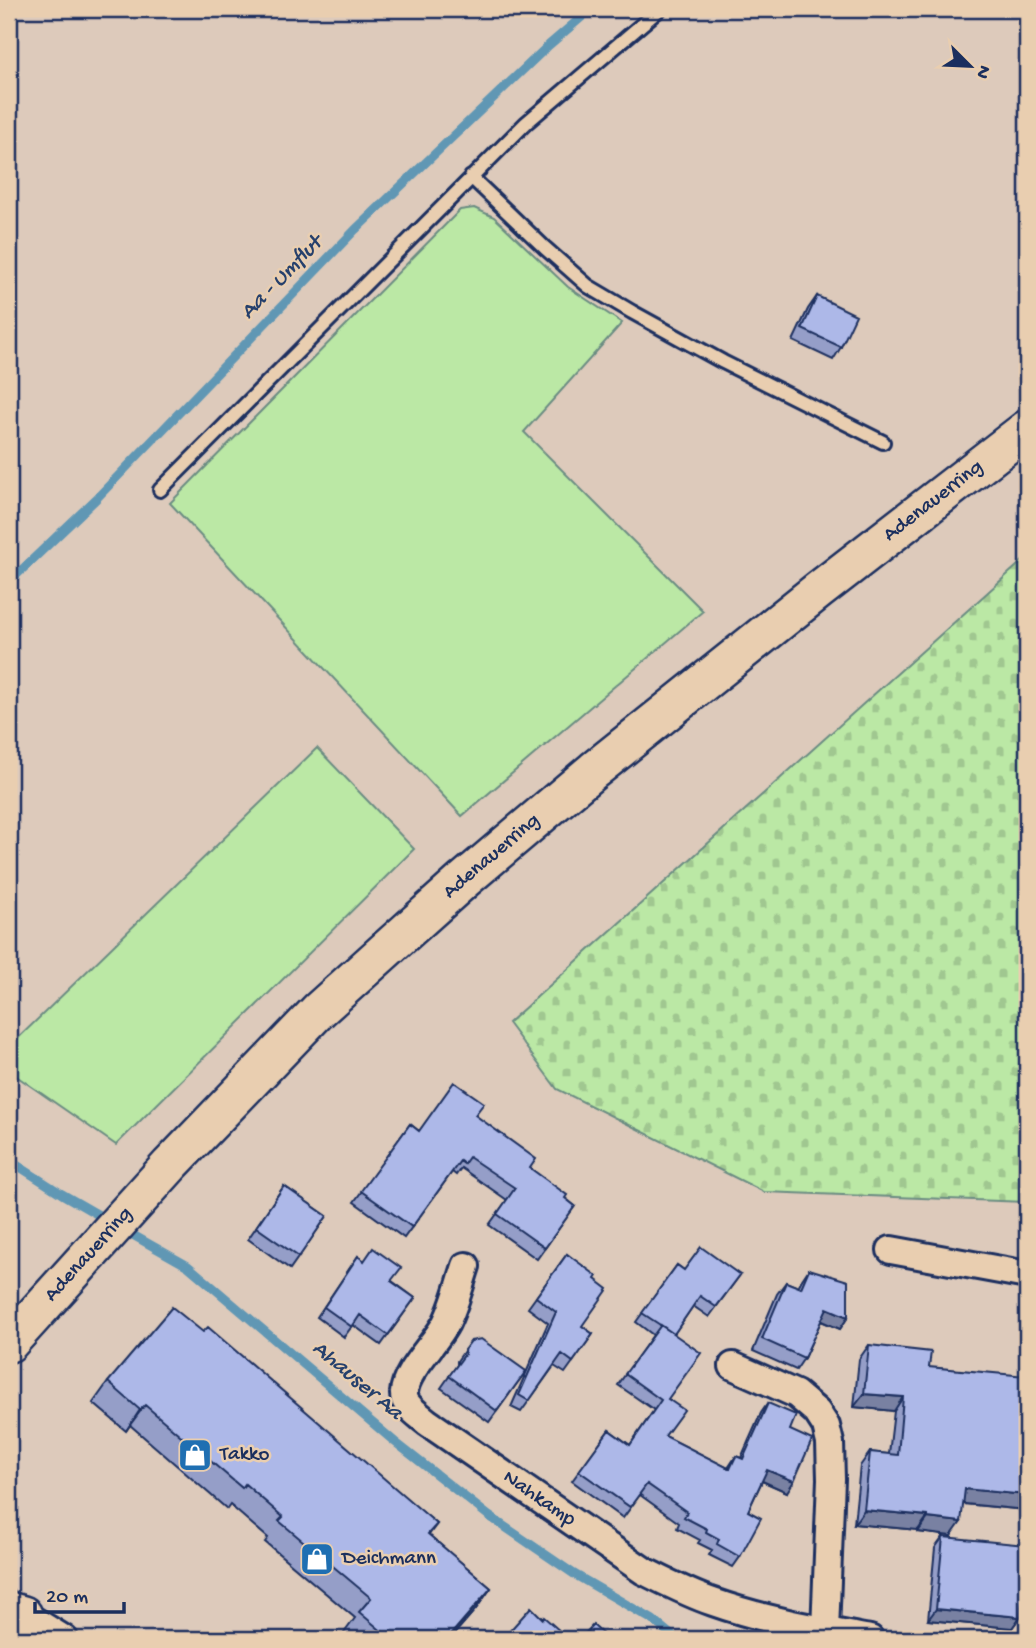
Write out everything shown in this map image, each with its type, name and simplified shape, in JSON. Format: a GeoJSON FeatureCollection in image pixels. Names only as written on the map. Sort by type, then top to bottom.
{"type":"FeatureCollection","features":[{"type":"Feature","properties":{"kind":"main road","name":"Adenauerring"},"geometry":{"type":"LineString","coordinates":[[9,1343],[113,1227],[319,1010],[464,880],[605,761],[859,558],[1027,429]]}},
{"type":"Feature","properties":{"kind":"street"},"geometry":{"type":"LineString","coordinates":[[891,1250],[1027,1275]]}},
{"type":"Feature","properties":{"kind":"street","name":"Nahkamp"},"geometry":{"type":"LineString","coordinates":[[466,1266],[446,1323],[413,1370],[406,1385],[403,1395],[414,1411],[644,1571],[713,1602],[782,1622],[870,1639]]}},
{"type":"Feature","properties":{"kind":"street"},"geometry":{"type":"LineString","coordinates":[[733,1366],[796,1394],[817,1412],[826,1426],[830,1443],[831,1479],[825,1631]]}},
{"type":"Feature","properties":{"kind":"street"},"geometry":{"type":"LineString","coordinates":[[14,1610],[64,1639]]}},
{"type":"Feature","properties":{"kind":"lane"},"geometry":{"type":"LineString","coordinates":[[160,490],[526,123],[660,9]]}},
{"type":"Feature","properties":{"kind":"lane"},"geometry":{"type":"LineString","coordinates":[[471,177],[588,286],[723,362],[883,442]]}},
{"type":"Feature","properties":{"kind":"green space"},"geometry":{"type":"Polygon","coordinates":[[[474,208],[494,217],[568,287],[622,323],[524,432],[703,611],[462,816],[170,503],[460,210],[474,208]]]}},
{"type":"Feature","properties":{"kind":"green space"},"geometry":{"type":"Polygon","coordinates":[[[1027,557],[1027,1202],[764,1192],[557,1089],[508,1023],[1027,557]]]}},
{"type":"Feature","properties":{"kind":"green space"},"geometry":{"type":"Polygon","coordinates":[[[317,748],[414,849],[116,1145],[9,1071],[9,1047],[317,748]]]}},
{"type":"Feature","properties":{"kind":"building"},"geometry":{"type":"Polygon","coordinates":[[[817,296],[856,315],[841,347],[802,329],[817,296]]]}},
{"type":"Feature","properties":{"kind":"building"},"geometry":{"type":"Polygon","coordinates":[[[454,1082],[484,1103],[475,1115],[536,1159],[530,1168],[567,1195],[565,1198],[575,1206],[545,1248],[497,1214],[515,1188],[469,1157],[464,1164],[460,1161],[412,1227],[361,1191],[410,1124],[419,1131],[454,1082]]]}},
{"type":"Feature","properties":{"kind":"building"},"geometry":{"type":"Polygon","coordinates":[[[284,1186],[327,1216],[299,1257],[256,1227],[284,1186]]]}},
{"type":"Feature","properties":{"kind":"building"},"geometry":{"type":"Polygon","coordinates":[[[701,1247],[740,1275],[716,1307],[700,1296],[674,1334],[642,1313],[677,1265],[684,1270],[701,1247]]]}},
{"type":"Feature","properties":{"kind":"building"},"geometry":{"type":"Polygon","coordinates":[[[373,1248],[401,1268],[391,1281],[415,1298],[388,1335],[360,1315],[352,1327],[324,1307],[358,1256],[364,1261],[373,1248]]]}},
{"type":"Feature","properties":{"kind":"building"},"geometry":{"type":"Polygon","coordinates":[[[567,1254],[597,1276],[595,1279],[608,1289],[582,1326],[593,1334],[573,1362],[562,1354],[529,1401],[519,1395],[556,1312],[536,1297],[567,1254]]]}},
{"type":"Feature","properties":{"kind":"building"},"geometry":{"type":"Polygon","coordinates":[[[809,1269],[848,1281],[848,1317],[827,1308],[804,1358],[762,1339],[786,1282],[801,1288],[809,1269]]]}},
{"type":"Feature","properties":{"kind":"building"},"geometry":{"type":"Polygon","coordinates":[[[172,1307],[203,1332],[208,1327],[437,1524],[428,1534],[491,1588],[447,1639],[391,1639],[359,1612],[371,1598],[279,1521],[283,1517],[245,1484],[242,1488],[145,1405],[140,1410],[108,1382],[172,1307]]]}},
{"type":"Feature","properties":{"kind":"building"},"geometry":{"type":"Polygon","coordinates":[[[661,1325],[701,1353],[668,1399],[684,1410],[665,1436],[730,1469],[736,1456],[743,1459],[768,1403],[796,1415],[790,1430],[812,1440],[794,1481],[767,1470],[748,1511],[761,1518],[740,1557],[717,1544],[719,1539],[684,1517],[687,1512],[647,1484],[630,1507],[579,1471],[609,1430],[630,1445],[661,1400],[625,1374],[661,1325]]]}},
{"type":"Feature","properties":{"kind":"building"},"geometry":{"type":"Polygon","coordinates":[[[481,1339],[526,1371],[497,1411],[449,1376],[471,1341],[481,1339]]]}},
{"type":"Feature","properties":{"kind":"building"},"geometry":{"type":"Polygon","coordinates":[[[869,1345],[931,1352],[929,1367],[1027,1376],[1027,1495],[965,1489],[961,1522],[864,1510],[870,1452],[898,1455],[903,1397],[864,1394],[869,1345]]]}},
{"type":"Feature","properties":{"kind":"building"},"geometry":{"type":"Polygon","coordinates":[[[943,1537],[1027,1545],[1020,1617],[936,1609],[943,1537]]]}},
{"type":"Feature","properties":{"kind":"building"},"geometry":{"type":"Polygon","coordinates":[[[531,1607],[569,1639],[513,1639],[507,1634],[531,1607]]]}},
{"type":"Feature","properties":{"kind":"building"},"geometry":{"type":"Polygon","coordinates":[[[593,1625],[608,1639],[580,1639],[593,1625]]]}},
{"type":"Feature","properties":{"kind":"waterway","name":"Aa - Umflut"},"geometry":{"type":"LineString","coordinates":[[9,582],[96,499],[355,230],[549,45],[591,9]]}},
{"type":"Feature","properties":{"kind":"waterway","name":"Ahauser Aa"},"geometry":{"type":"LineString","coordinates":[[9,1160],[109,1221]]}},
{"type":"Feature","properties":{"kind":"waterway","name":"Ahauser Aa"},"geometry":{"type":"LineString","coordinates":[[124,1230],[188,1266],[395,1442],[489,1516],[574,1574],[653,1620],[676,1639]]}},
{"type":"Feature","properties":{"kind":"place","name":"Takko"},"geometry":{"type":"Point","coordinates":[195,1455]}},
{"type":"Feature","properties":{"kind":"place","name":"Deichmann"},"geometry":{"type":"Point","coordinates":[317,1559]}}]}
